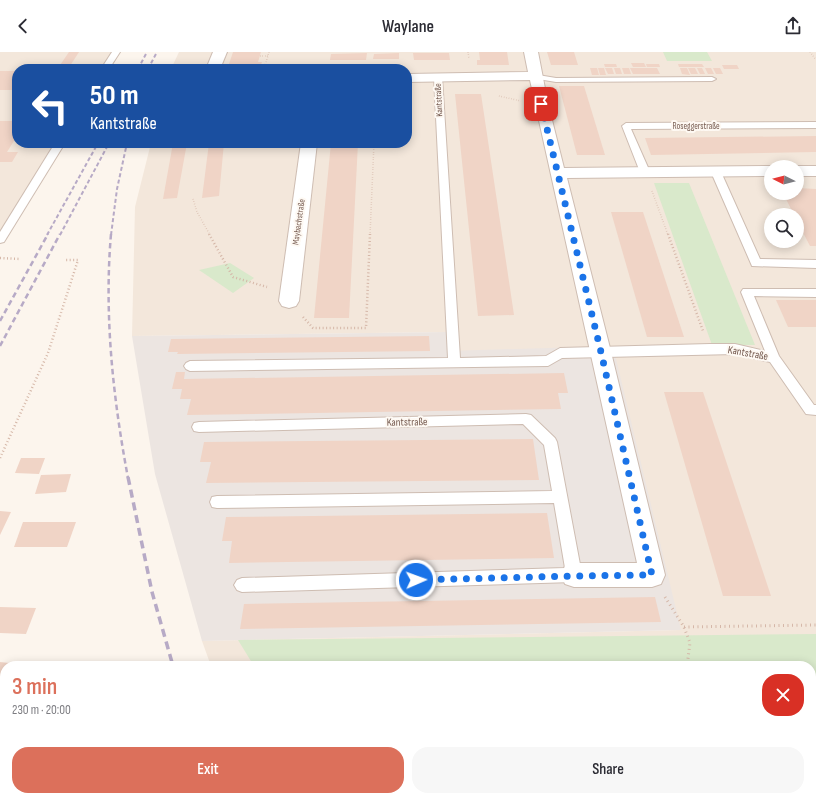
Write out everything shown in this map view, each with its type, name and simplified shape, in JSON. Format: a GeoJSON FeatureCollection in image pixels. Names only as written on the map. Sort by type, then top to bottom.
{"type":"FeatureCollection","features":[{"type":"Feature","properties":{"kind":"street"},"geometry":{"type":"LineString","coordinates":[[215,64],[220,52]]}},
{"type":"Feature","properties":{"kind":"street"},"geometry":{"type":"LineString","coordinates":[[531,52],[535,76],[601,352],[652,575],[574,576]]}},
{"type":"Feature","properties":{"kind":"street"},"geometry":{"type":"LineString","coordinates":[[412,78],[535,76]]}},
{"type":"Feature","properties":{"kind":"street","name":"Maybachstraße"},"geometry":{"type":"LineString","coordinates":[[289,297],[308,148]]}},
{"type":"Feature","properties":{"kind":"street"},"geometry":{"type":"LineString","coordinates":[[804,171],[816,171]]}},
{"type":"Feature","properties":{"kind":"street"},"geometry":{"type":"LineString","coordinates":[[558,173],[764,172]]}},
{"type":"Feature","properties":{"kind":"lane"},"geometry":{"type":"LineString","coordinates":[[108,64],[116,52]]}},
{"type":"Feature","properties":{"kind":"lane"},"geometry":{"type":"LineString","coordinates":[[535,76],[556,80],[712,79]]}},
{"type":"Feature","properties":{"kind":"lane","name":"Kantstraße"},"geometry":{"type":"LineString","coordinates":[[438,77],[454,362]]}},
{"type":"Feature","properties":{"kind":"lane","name":"Roseggerstraße"},"geometry":{"type":"LineString","coordinates":[[645,172],[626,126],[816,125]]}},
{"type":"Feature","properties":{"kind":"lane"},"geometry":{"type":"LineString","coordinates":[[0,240],[57,148]]}},
{"type":"Feature","properties":{"kind":"lane"},"geometry":{"type":"LineString","coordinates":[[716,172],[756,263],[816,264]]}},
{"type":"Feature","properties":{"kind":"lane"},"geometry":{"type":"LineString","coordinates":[[816,293],[747,292],[774,358],[811,410],[816,410]]}},
{"type":"Feature","properties":{"kind":"lane","name":"Kantstraße"},"geometry":{"type":"LineString","coordinates":[[190,366],[548,361],[560,354],[710,348],[735,349],[774,358]]}},
{"type":"Feature","properties":{"kind":"lane","name":"Kantstraße"},"geometry":{"type":"LineString","coordinates":[[199,427],[526,419],[550,442],[574,576]]}},
{"type":"Feature","properties":{"kind":"lane"},"geometry":{"type":"LineString","coordinates":[[217,502],[560,497]]}},
{"type":"Feature","properties":{"kind":"lane"},"geometry":{"type":"LineString","coordinates":[[242,585],[574,576]]}},
{"type":"Feature","properties":{"kind":"path"},"geometry":{"type":"LineString","coordinates":[[266,64],[269,52]]}},
{"type":"Feature","properties":{"kind":"path"},"geometry":{"type":"LineString","coordinates":[[810,52],[816,60]]}},
{"type":"Feature","properties":{"kind":"path"},"geometry":{"type":"LineString","coordinates":[[260,56],[268,56]]}},
{"type":"Feature","properties":{"kind":"path"},"geometry":{"type":"LineString","coordinates":[[193,199],[196,212],[233,277],[289,297],[313,328],[366,328],[374,148]]}},
{"type":"Feature","properties":{"kind":"path"},"geometry":{"type":"LineString","coordinates":[[645,172],[710,348]]}},
{"type":"Feature","properties":{"kind":"path"},"geometry":{"type":"LineString","coordinates":[[0,258],[21,259]]}},
{"type":"Feature","properties":{"kind":"path"},"geometry":{"type":"LineString","coordinates":[[0,458],[48,353],[78,260],[66,260]]}},
{"type":"Feature","properties":{"kind":"path"},"geometry":{"type":"LineString","coordinates":[[652,575],[684,627],[690,643],[688,661]]}},
{"type":"Feature","properties":{"kind":"path"},"geometry":{"type":"LineString","coordinates":[[684,627],[816,625]]}},
{"type":"Feature","properties":{"kind":"shaded area"},"geometry":{"type":"Polygon","coordinates":[[[0,52],[116,52],[109,64],[12,64],[12,148],[57,148],[0,240],[0,52]]]}},
{"type":"Feature","properties":{"kind":"shaded area"},"geometry":{"type":"Polygon","coordinates":[[[179,52],[816,52],[816,661],[209,661],[202,641],[681,630],[447,351],[446,332],[132,336],[135,207],[150,148],[412,148],[412,64],[173,64],[179,52]]]}},
{"type":"Feature","properties":{"kind":"shaded area"},"geometry":{"type":"Polygon","coordinates":[[[446,332],[448,351],[613,346],[681,630],[202,641],[155,474],[132,336],[446,332]]]}},
{"type":"Feature","properties":{"kind":"green space"},"geometry":{"type":"Polygon","coordinates":[[[663,52],[707,52],[712,61],[667,61],[663,52]]]}},
{"type":"Feature","properties":{"kind":"green space"},"geometry":{"type":"Polygon","coordinates":[[[654,183],[689,183],[755,345],[712,345],[654,183]]]}},
{"type":"Feature","properties":{"kind":"green space"},"geometry":{"type":"Polygon","coordinates":[[[230,263],[254,278],[233,293],[199,270],[230,263]]]}},
{"type":"Feature","properties":{"kind":"green space"},"geometry":{"type":"Polygon","coordinates":[[[816,634],[816,661],[251,661],[238,640],[816,634]]]}},
{"type":"Feature","properties":{"kind":"building"},"geometry":{"type":"Polygon","coordinates":[[[69,52],[79,52],[71,64],[61,64],[69,52]]]}},
{"type":"Feature","properties":{"kind":"building"},"geometry":{"type":"Polygon","coordinates":[[[233,52],[261,52],[258,62],[262,62],[261,64],[229,64],[233,52]]]}},
{"type":"Feature","properties":{"kind":"building"},"geometry":{"type":"Polygon","coordinates":[[[479,52],[507,52],[509,65],[477,65],[477,60],[480,60],[479,52]]]}},
{"type":"Feature","properties":{"kind":"building"},"geometry":{"type":"Polygon","coordinates":[[[547,52],[574,52],[578,65],[551,65],[547,52]]]}},
{"type":"Feature","properties":{"kind":"building"},"geometry":{"type":"Polygon","coordinates":[[[367,53],[366,60],[330,60],[331,54],[367,53]]]}},
{"type":"Feature","properties":{"kind":"building"},"geometry":{"type":"Polygon","coordinates":[[[399,53],[399,59],[373,59],[374,54],[399,53]]]}},
{"type":"Feature","properties":{"kind":"building"},"geometry":{"type":"Polygon","coordinates":[[[413,53],[449,53],[450,60],[414,60],[413,53]]]}},
{"type":"Feature","properties":{"kind":"building"},"geometry":{"type":"Polygon","coordinates":[[[631,63],[644,63],[646,67],[633,67],[631,63]]]}},
{"type":"Feature","properties":{"kind":"building"},"geometry":{"type":"Polygon","coordinates":[[[604,64],[616,64],[617,67],[605,67],[604,64]]]}},
{"type":"Feature","properties":{"kind":"building"},"geometry":{"type":"Polygon","coordinates":[[[646,64],[659,64],[660,67],[647,67],[646,64]]]}},
{"type":"Feature","properties":{"kind":"building"},"geometry":{"type":"Polygon","coordinates":[[[678,64],[702,64],[704,67],[679,67],[678,64]]]}},
{"type":"Feature","properties":{"kind":"building"},"geometry":{"type":"Polygon","coordinates":[[[722,65],[737,65],[739,69],[724,69],[722,65]]]}},
{"type":"Feature","properties":{"kind":"building"},"geometry":{"type":"Polygon","coordinates":[[[590,68],[597,68],[599,75],[592,75],[590,68]]]}},
{"type":"Feature","properties":{"kind":"building"},"geometry":{"type":"Polygon","coordinates":[[[598,68],[604,68],[606,75],[600,75],[598,68]]]}},
{"type":"Feature","properties":{"kind":"building"},"geometry":{"type":"Polygon","coordinates":[[[605,68],[612,68],[614,74],[608,74],[605,68]]]}},
{"type":"Feature","properties":{"kind":"building"},"geometry":{"type":"Polygon","coordinates":[[[614,68],[620,68],[622,74],[616,74],[614,68]]]}},
{"type":"Feature","properties":{"kind":"building"},"geometry":{"type":"Polygon","coordinates":[[[622,68],[629,68],[631,74],[624,74],[622,68]]]}},
{"type":"Feature","properties":{"kind":"building"},"geometry":{"type":"Polygon","coordinates":[[[630,68],[657,68],[660,74],[633,74],[630,68]]]}},
{"type":"Feature","properties":{"kind":"building"},"geometry":{"type":"Polygon","coordinates":[[[680,68],[687,68],[690,75],[682,74],[680,68]]]}},
{"type":"Feature","properties":{"kind":"building"},"geometry":{"type":"Polygon","coordinates":[[[688,68],[695,68],[698,74],[691,74],[688,68]]]}},
{"type":"Feature","properties":{"kind":"building"},"geometry":{"type":"Polygon","coordinates":[[[697,68],[702,68],[705,74],[700,74],[697,68]]]}},
{"type":"Feature","properties":{"kind":"building"},"geometry":{"type":"Polygon","coordinates":[[[705,68],[711,68],[714,74],[708,74],[705,68]]]}},
{"type":"Feature","properties":{"kind":"building"},"geometry":{"type":"Polygon","coordinates":[[[713,68],[720,68],[723,74],[716,74],[713,68]]]}},
{"type":"Feature","properties":{"kind":"building"},"geometry":{"type":"Polygon","coordinates":[[[0,71],[12,71],[12,90],[0,90],[0,71]]]}},
{"type":"Feature","properties":{"kind":"building"},"geometry":{"type":"Polygon","coordinates":[[[559,86],[584,86],[605,155],[577,155],[559,86]]]}},
{"type":"Feature","properties":{"kind":"building"},"geometry":{"type":"Polygon","coordinates":[[[455,94],[481,94],[514,315],[478,316],[455,94]]]}},
{"type":"Feature","properties":{"kind":"building"},"geometry":{"type":"Polygon","coordinates":[[[0,121],[12,121],[12,144],[7,152],[18,152],[12,162],[0,162],[0,121]]]}},
{"type":"Feature","properties":{"kind":"building"},"geometry":{"type":"Polygon","coordinates":[[[816,136],[816,152],[651,155],[645,138],[816,136]]]}},
{"type":"Feature","properties":{"kind":"building"},"geometry":{"type":"Polygon","coordinates":[[[172,148],[186,148],[177,198],[163,199],[172,148]]]}},
{"type":"Feature","properties":{"kind":"building"},"geometry":{"type":"Polygon","coordinates":[[[208,148],[224,148],[219,196],[202,198],[208,148]]]}},
{"type":"Feature","properties":{"kind":"building"},"geometry":{"type":"Polygon","coordinates":[[[331,148],[358,148],[349,318],[314,318],[331,148]]]}},
{"type":"Feature","properties":{"kind":"building"},"geometry":{"type":"Polygon","coordinates":[[[804,188],[816,189],[816,246],[810,246],[804,234],[804,208],[790,208],[786,200],[804,200],[804,188]]]}},
{"type":"Feature","properties":{"kind":"building"},"geometry":{"type":"Polygon","coordinates":[[[611,212],[643,212],[684,337],[647,337],[611,212]]]}},
{"type":"Feature","properties":{"kind":"building"},"geometry":{"type":"Polygon","coordinates":[[[776,300],[816,300],[816,327],[788,327],[776,300]]]}},
{"type":"Feature","properties":{"kind":"building"},"geometry":{"type":"Polygon","coordinates":[[[429,336],[430,351],[177,354],[178,352],[168,352],[171,339],[429,336]]]}},
{"type":"Feature","properties":{"kind":"building"},"geometry":{"type":"Polygon","coordinates":[[[176,372],[185,372],[184,379],[564,373],[568,393],[558,393],[561,409],[187,415],[191,399],[180,399],[182,389],[172,389],[176,372]]]}},
{"type":"Feature","properties":{"kind":"building"},"geometry":{"type":"Polygon","coordinates":[[[664,392],[703,392],[771,596],[723,596],[664,392]]]}},
{"type":"Feature","properties":{"kind":"building"},"geometry":{"type":"Polygon","coordinates":[[[533,439],[539,480],[206,483],[211,462],[200,462],[204,442],[533,439]]]}},
{"type":"Feature","properties":{"kind":"building"},"geometry":{"type":"Polygon","coordinates":[[[21,458],[45,458],[39,474],[15,473],[21,458]]]}},
{"type":"Feature","properties":{"kind":"building"},"geometry":{"type":"Polygon","coordinates":[[[71,474],[66,492],[35,494],[41,475],[71,474]]]}},
{"type":"Feature","properties":{"kind":"building"},"geometry":{"type":"Polygon","coordinates":[[[0,511],[11,512],[0,535],[0,511]]]}},
{"type":"Feature","properties":{"kind":"building"},"geometry":{"type":"Polygon","coordinates":[[[547,513],[554,558],[229,563],[232,541],[222,541],[226,517],[547,513]]]}},
{"type":"Feature","properties":{"kind":"building"},"geometry":{"type":"Polygon","coordinates":[[[23,522],[76,522],[67,547],[14,547],[23,522]]]}},
{"type":"Feature","properties":{"kind":"building"},"geometry":{"type":"Polygon","coordinates":[[[655,597],[661,622],[240,629],[244,604],[655,597]]]}},
{"type":"Feature","properties":{"kind":"building"},"geometry":{"type":"Polygon","coordinates":[[[0,607],[36,608],[26,634],[0,633],[0,607]]]}},
{"type":"Feature","properties":{"kind":"railway"},"geometry":{"type":"LineString","coordinates":[[141,64],[147,52]]}},
{"type":"Feature","properties":{"kind":"railway"},"geometry":{"type":"LineString","coordinates":[[151,64],[157,52]]}},
{"type":"Feature","properties":{"kind":"railway"},"geometry":{"type":"LineString","coordinates":[[47,235],[95,148]]}},
{"type":"Feature","properties":{"kind":"railway"},"geometry":{"type":"LineString","coordinates":[[60,235],[106,148]]}},
{"type":"Feature","properties":{"kind":"railway"},"geometry":{"type":"LineString","coordinates":[[111,235],[117,189],[126,148]]}},
{"type":"Feature","properties":{"kind":"railway"},"geometry":{"type":"LineString","coordinates":[[0,321],[48,234]]}},
{"type":"Feature","properties":{"kind":"railway"},"geometry":{"type":"LineString","coordinates":[[0,346],[60,234]]}},
{"type":"Feature","properties":{"kind":"railway"},"geometry":{"type":"LineString","coordinates":[[111,234],[109,264],[109,326],[111,356],[118,418],[128,478]]}},
{"type":"Feature","properties":{"kind":"railway"},"geometry":{"type":"LineString","coordinates":[[128,477],[152,592],[172,661]]}},
{"type":"Feature","properties":{"kind":"route"},"geometry":{"type":"LineString","coordinates":[[416,580],[652,575],[601,352],[541,104]]}}]}
